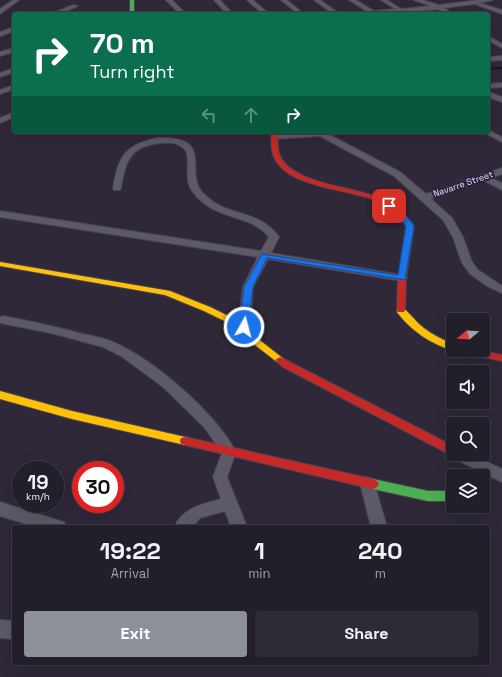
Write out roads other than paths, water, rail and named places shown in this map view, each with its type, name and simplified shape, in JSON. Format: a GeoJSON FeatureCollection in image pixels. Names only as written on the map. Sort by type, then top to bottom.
{"type":"FeatureCollection","features":[{"type":"Feature","properties":{"kind":"street"},"geometry":{"type":"LineString","coordinates":[[0,12],[16,0]]}},
{"type":"Feature","properties":{"kind":"street"},"geometry":{"type":"LineString","coordinates":[[59,12],[75,6],[80,0]]}},
{"type":"Feature","properties":{"kind":"street"},"geometry":{"type":"LineString","coordinates":[[132,0],[132,12]]}},
{"type":"Feature","properties":{"kind":"street"},"geometry":{"type":"LineString","coordinates":[[169,0],[181,12]]}},
{"type":"Feature","properties":{"kind":"street"},"geometry":{"type":"LineString","coordinates":[[216,0],[228,12]]}},
{"type":"Feature","properties":{"kind":"street"},"geometry":{"type":"LineString","coordinates":[[250,0],[264,12]]}},
{"type":"Feature","properties":{"kind":"street"},"geometry":{"type":"LineString","coordinates":[[284,0],[299,12]]}},
{"type":"Feature","properties":{"kind":"street"},"geometry":{"type":"LineString","coordinates":[[317,0],[334,12]]}},
{"type":"Feature","properties":{"kind":"street"},"geometry":{"type":"LineString","coordinates":[[352,0],[372,12]]}},
{"type":"Feature","properties":{"kind":"street"},"geometry":{"type":"LineString","coordinates":[[384,0],[404,12]]}},
{"type":"Feature","properties":{"kind":"street"},"geometry":{"type":"LineString","coordinates":[[417,0],[439,7],[447,12]]}},
{"type":"Feature","properties":{"kind":"street"},"geometry":{"type":"LineString","coordinates":[[467,0],[502,12]]}},
{"type":"Feature","properties":{"kind":"street"},"geometry":{"type":"LineString","coordinates":[[383,12],[439,7],[490,0]]}},
{"type":"Feature","properties":{"kind":"street"},"geometry":{"type":"LineString","coordinates":[[75,6],[75,12]]}},
{"type":"Feature","properties":{"kind":"street"},"geometry":{"type":"LineString","coordinates":[[0,34],[12,30]]}},
{"type":"Feature","properties":{"kind":"street"},"geometry":{"type":"LineString","coordinates":[[490,39],[502,46]]}},
{"type":"Feature","properties":{"kind":"street"},"geometry":{"type":"LineString","coordinates":[[0,54],[12,51]]}},
{"type":"Feature","properties":{"kind":"street"},"geometry":{"type":"LineString","coordinates":[[490,59],[502,58]]}},
{"type":"Feature","properties":{"kind":"street"},"geometry":{"type":"LineString","coordinates":[[0,75],[12,71]]}},
{"type":"Feature","properties":{"kind":"street"},"geometry":{"type":"LineString","coordinates":[[490,86],[502,84]]}},
{"type":"Feature","properties":{"kind":"street"},"geometry":{"type":"LineString","coordinates":[[0,92],[12,88]]}},
{"type":"Feature","properties":{"kind":"street"},"geometry":{"type":"LineString","coordinates":[[490,95],[502,100]]}},
{"type":"Feature","properties":{"kind":"street"},"geometry":{"type":"LineString","coordinates":[[0,121],[12,115]]}},
{"type":"Feature","properties":{"kind":"street"},"geometry":{"type":"LineString","coordinates":[[446,345],[439,343],[416,328],[401,312],[402,278],[410,226],[397,211],[382,201],[306,179],[291,172],[278,160],[275,148],[275,135],[322,134],[397,174],[447,218],[458,238],[467,263],[474,272],[490,284],[502,290]]}},
{"type":"Feature","properties":{"kind":"street"},"geometry":{"type":"LineString","coordinates":[[490,134],[502,140]]}},
{"type":"Feature","properties":{"kind":"street"},"geometry":{"type":"LineString","coordinates":[[117,188],[124,159],[133,148],[144,143],[160,140],[182,144],[190,151],[192,160],[192,183],[200,196],[212,205],[254,220],[268,228],[274,237],[248,287],[244,327]]}},
{"type":"Feature","properties":{"kind":"street","name":"Navarre Street"},"geometry":{"type":"LineString","coordinates":[[424,198],[502,171]]}},
{"type":"Feature","properties":{"kind":"street"},"geometry":{"type":"LineString","coordinates":[[483,177],[502,187]]}},
{"type":"Feature","properties":{"kind":"street"},"geometry":{"type":"LineString","coordinates":[[0,214],[199,244],[402,278]]}},
{"type":"Feature","properties":{"kind":"street"},"geometry":{"type":"LineString","coordinates":[[0,264],[167,293],[207,309],[244,327],[254,340],[286,365],[446,447]]}},
{"type":"Feature","properties":{"kind":"street"},"geometry":{"type":"LineString","coordinates":[[3,320],[51,329],[100,342],[125,353],[168,384],[209,423],[229,452]]}},
{"type":"Feature","properties":{"kind":"street"},"geometry":{"type":"LineString","coordinates":[[490,355],[502,358]]}},
{"type":"Feature","properties":{"kind":"street"},"geometry":{"type":"LineString","coordinates":[[0,395],[72,415],[229,452],[428,496],[446,496]]}},
{"type":"Feature","properties":{"kind":"street"},"geometry":{"type":"LineString","coordinates":[[229,452],[220,477],[239,525]]}},
{"type":"Feature","properties":{"kind":"street"},"geometry":{"type":"LineString","coordinates":[[467,461],[478,469]]}},
{"type":"Feature","properties":{"kind":"street"},"geometry":{"type":"LineString","coordinates":[[490,474],[502,476]]}},
{"type":"Feature","properties":{"kind":"street"},"geometry":{"type":"LineString","coordinates":[[367,483],[378,525]]}},
{"type":"Feature","properties":{"kind":"street"},"geometry":{"type":"LineString","coordinates":[[184,525],[195,513],[230,503]]}},
{"type":"Feature","properties":{"kind":"street"},"geometry":{"type":"LineString","coordinates":[[0,509],[52,525]]}},
{"type":"Feature","properties":{"kind":"street"},"geometry":{"type":"LineString","coordinates":[[0,630],[12,630]]}},
{"type":"Feature","properties":{"kind":"waterway"},"geometry":{"type":"LineString","coordinates":[[490,69],[502,68]]}}]}
